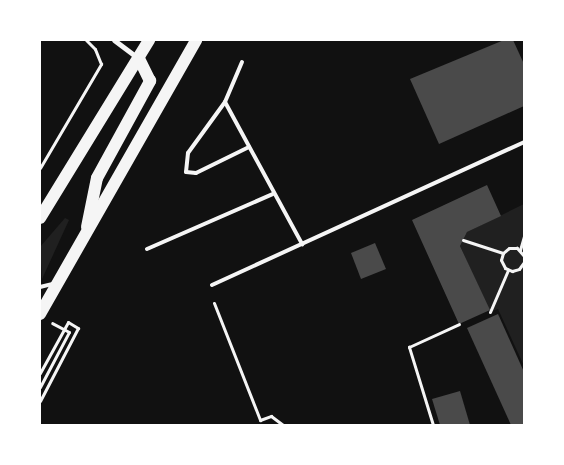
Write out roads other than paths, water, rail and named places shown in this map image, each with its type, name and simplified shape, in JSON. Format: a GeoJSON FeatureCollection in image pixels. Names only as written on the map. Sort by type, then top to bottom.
{"type":"FeatureCollection","features":[{"type":"Feature","properties":{"kind":"main road"},"geometry":{"type":"LineString","coordinates":[[40,218],[149,40]]}},
{"type":"Feature","properties":{"kind":"main road"},"geometry":{"type":"LineString","coordinates":[[44,318],[86,234],[196,40]]}},
{"type":"Feature","properties":{"kind":"main road"},"geometry":{"type":"LineString","coordinates":[[86,234],[97,178],[150,81],[139,58]]}},
{"type":"Feature","properties":{"kind":"street"},"geometry":{"type":"LineString","coordinates":[[114,40],[139,58]]}},
{"type":"Feature","properties":{"kind":"lane"},"geometry":{"type":"LineString","coordinates":[[242,62],[225,102],[188,153],[186,172],[196,172],[249,147]]}},
{"type":"Feature","properties":{"kind":"lane"},"geometry":{"type":"LineString","coordinates":[[225,102],[273,194],[302,244]]}},
{"type":"Feature","properties":{"kind":"lane"},"geometry":{"type":"LineString","coordinates":[[212,285],[524,142]]}},
{"type":"Feature","properties":{"kind":"lane"},"geometry":{"type":"LineString","coordinates":[[147,249],[273,194]]}},
{"type":"Feature","properties":{"kind":"lane"},"geometry":{"type":"LineString","coordinates":[[40,287],[62,279]]}}]}
